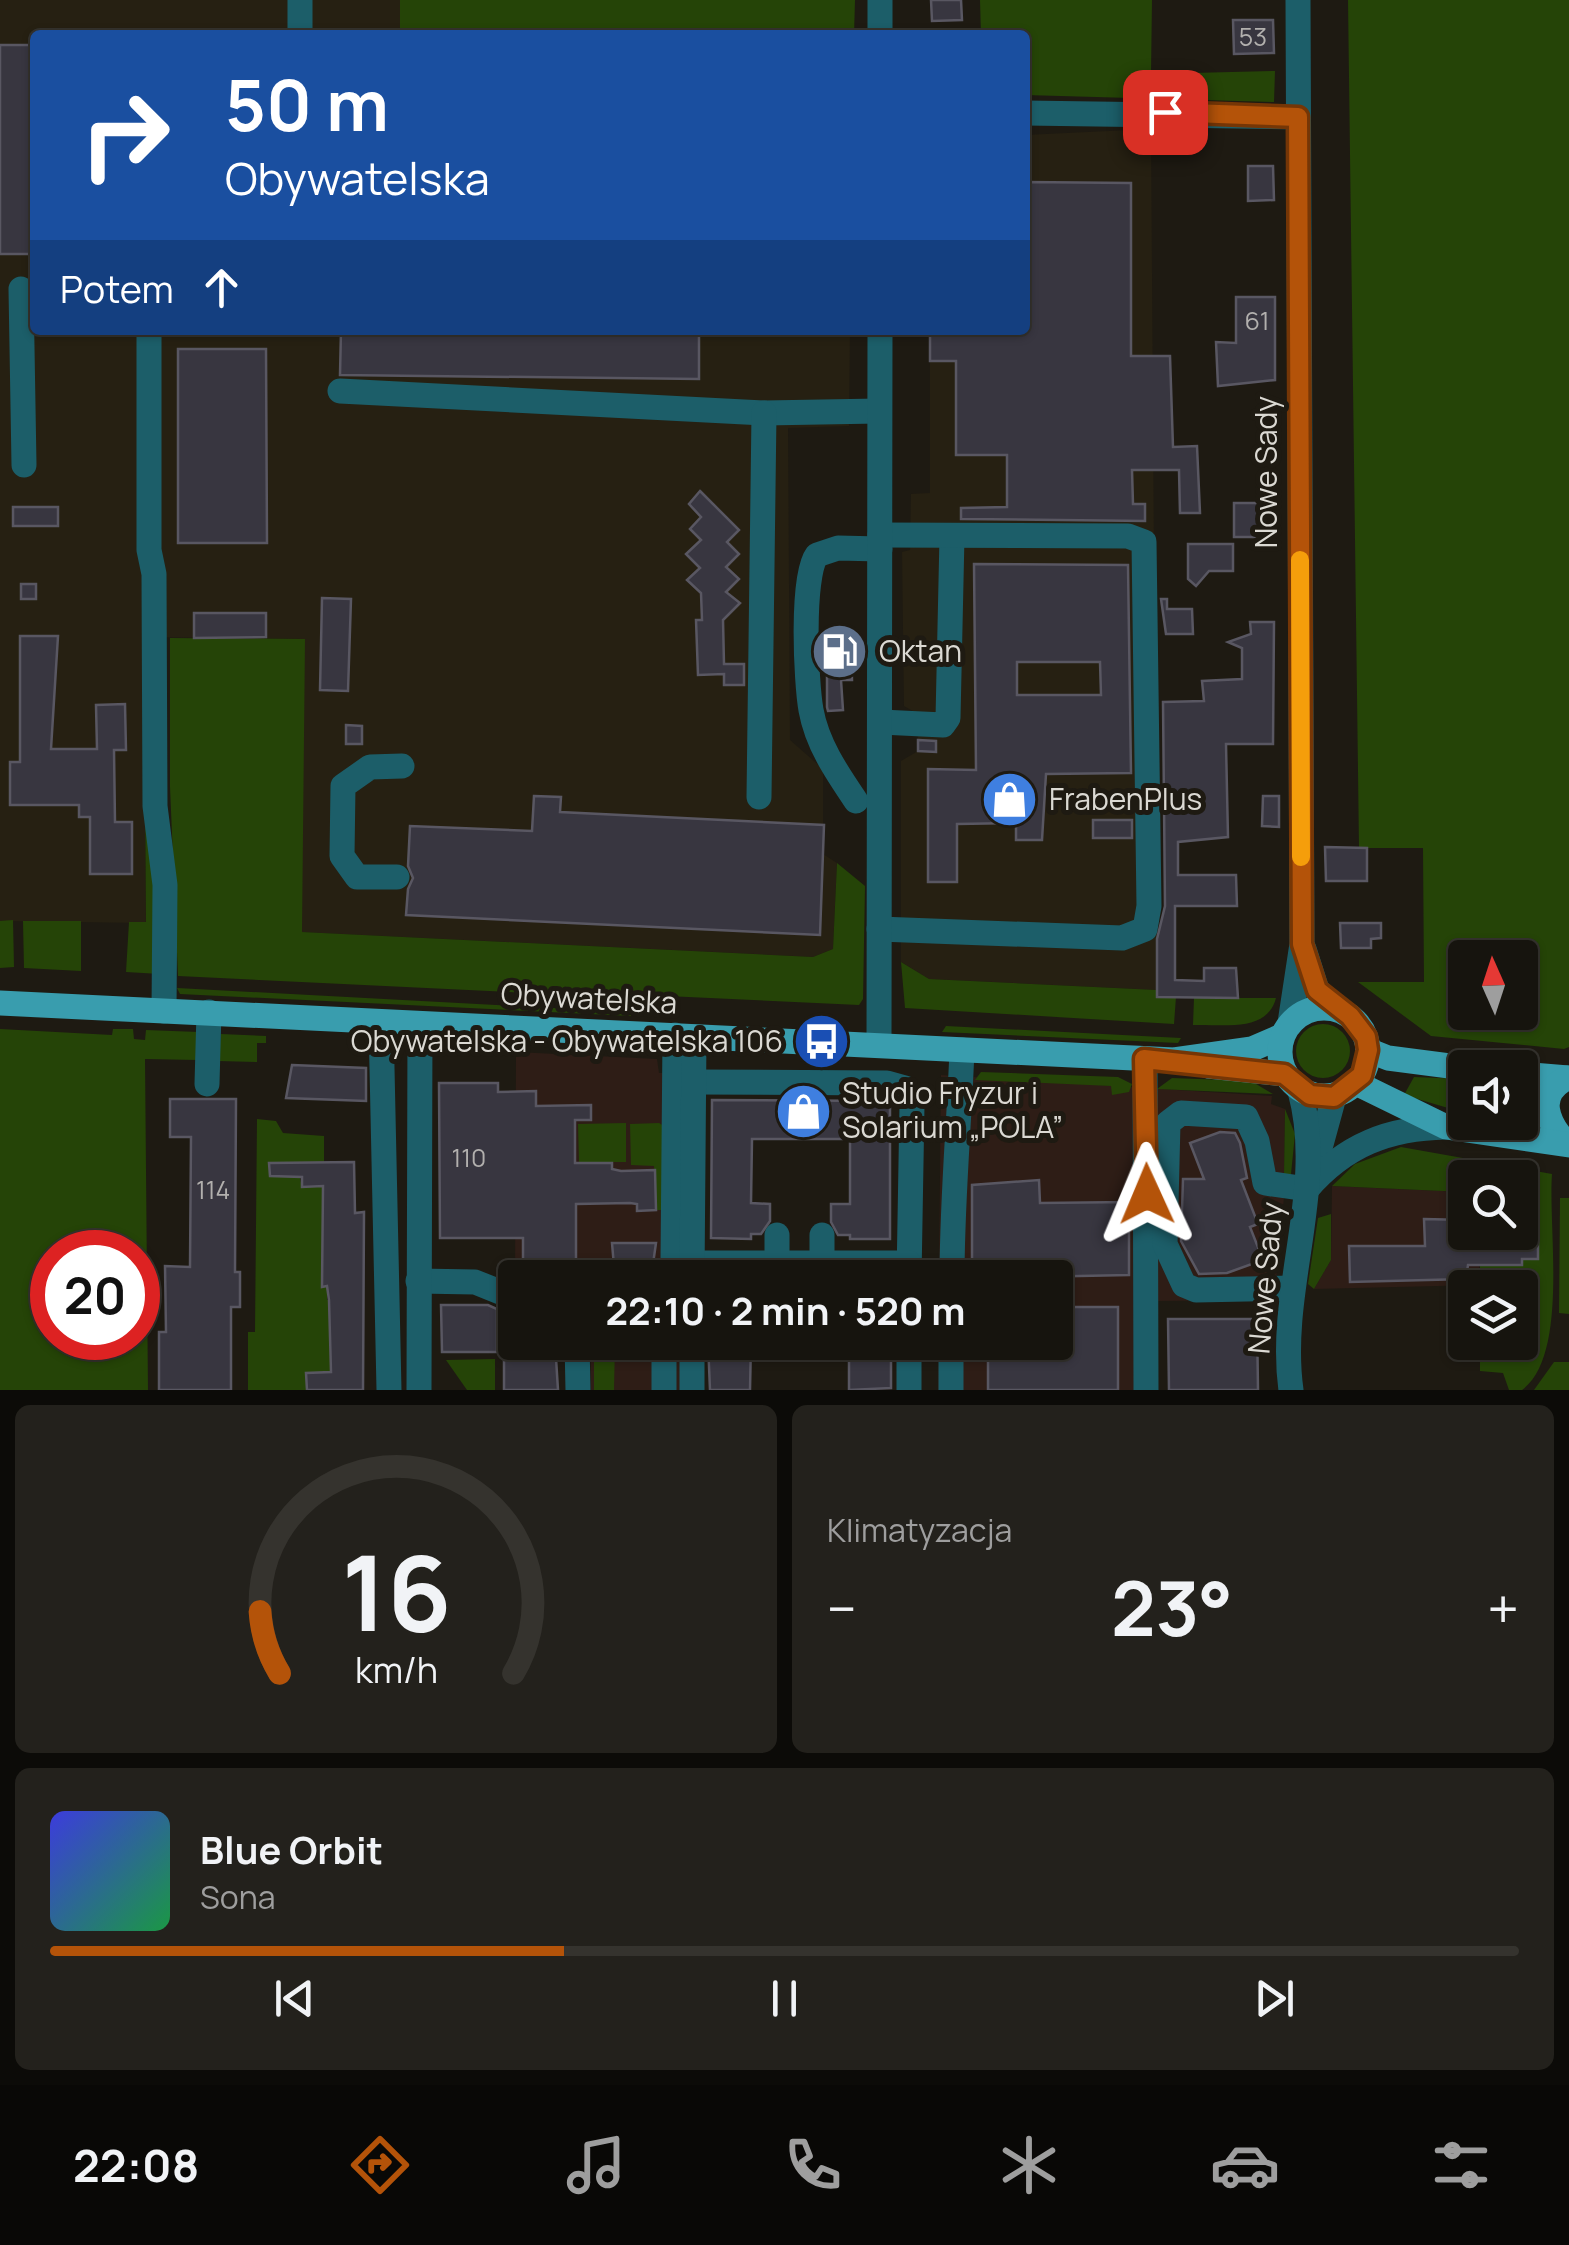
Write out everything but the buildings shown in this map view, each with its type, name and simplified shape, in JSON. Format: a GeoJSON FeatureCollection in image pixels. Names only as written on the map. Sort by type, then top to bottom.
{"type":"FeatureCollection","features":[{"type":"Feature","properties":{"kind":"main road","name":"Obywatelska"},"geometry":{"type":"LineString","coordinates":[[0,1003],[420,1024],[697,1055],[879,1045],[1174,1060],[1292,1082]]}},
{"type":"Feature","properties":{"kind":"main road"},"geometry":{"type":"LineString","coordinates":[[1345,1090],[1368,1050],[1360,1026],[1339,1010],[1313,1009],[1286,1029],[1280,1062],[1292,1082],[1345,1090],[1446,1127],[1568,1144]]}},
{"type":"Feature","properties":{"kind":"main road","name":"Obywatelska"},"geometry":{"type":"LineString","coordinates":[[1174,1060],[1252,1050],[1286,1029]]}},
{"type":"Feature","properties":{"kind":"main road"},"geometry":{"type":"LineString","coordinates":[[1368,1050],[1388,1058],[1448,1066]]}},
{"type":"Feature","properties":{"kind":"main road"},"geometry":{"type":"LineString","coordinates":[[1538,1076],[1568,1078]]}},
{"type":"Feature","properties":{"kind":"main road"},"geometry":{"type":"LineString","coordinates":[[1568,1078],[1552,1089],[1546,1108],[1552,1127],[1568,1144]]}},
{"type":"Feature","properties":{"kind":"street"},"geometry":{"type":"LineString","coordinates":[[300,0],[300,30]]}},
{"type":"Feature","properties":{"kind":"street"},"geometry":{"type":"LineString","coordinates":[[880,0],[880,30]]}},
{"type":"Feature","properties":{"kind":"street","name":"Nowe Sady"},"geometry":{"type":"LineString","coordinates":[[1286,1029],[1302,944],[1298,0]]}},
{"type":"Feature","properties":{"kind":"street"},"geometry":{"type":"LineString","coordinates":[[1030,114],[1298,117]]}},
{"type":"Feature","properties":{"kind":"street"},"geometry":{"type":"LineString","coordinates":[[21,290],[12,432],[24,465]]}},
{"type":"Feature","properties":{"kind":"street"},"geometry":{"type":"LineString","coordinates":[[148,335],[149,550],[154,574],[156,806],[165,885],[164,1010]]}},
{"type":"Feature","properties":{"kind":"street"},"geometry":{"type":"LineString","coordinates":[[879,1045],[880,335]]}},
{"type":"Feature","properties":{"kind":"street"},"geometry":{"type":"LineString","coordinates":[[340,391],[764,413],[879,411]]}},
{"type":"Feature","properties":{"kind":"street"},"geometry":{"type":"LineString","coordinates":[[759,797],[764,413]]}},
{"type":"Feature","properties":{"kind":"street"},"geometry":{"type":"LineString","coordinates":[[881,722],[943,725],[948,718],[952,536]]}},
{"type":"Feature","properties":{"kind":"street"},"geometry":{"type":"LineString","coordinates":[[856,801],[828,759],[811,710],[808,592],[817,555],[880,542],[952,536],[1128,536],[1144,542],[1148,920],[1144,929],[1122,938],[879,930]]}},
{"type":"Feature","properties":{"kind":"street"},"geometry":{"type":"LineString","coordinates":[[397,877],[357,877],[342,856],[343,786],[370,767],[402,766]]}},
{"type":"Feature","properties":{"kind":"street","name":"Nowe Sady"},"geometry":{"type":"LineString","coordinates":[[1302,944],[1317,990],[1339,1010]]}},
{"type":"Feature","properties":{"kind":"street"},"geometry":{"type":"LineString","coordinates":[[207,1084],[209,1012]]}},
{"type":"Feature","properties":{"kind":"street"},"geometry":{"type":"LineString","coordinates":[[381,1022],[388,1390]]}},
{"type":"Feature","properties":{"kind":"street"},"geometry":{"type":"LineString","coordinates":[[418,1390],[430,1330],[418,1281],[429,1208],[420,1024]]}},
{"type":"Feature","properties":{"kind":"street"},"geometry":{"type":"LineString","coordinates":[[952,1260],[952,1185],[959,1147],[962,1050]]}},
{"type":"Feature","properties":{"kind":"street"},"geometry":{"type":"LineString","coordinates":[[697,1055],[906,1088],[912,1106],[909,1260]]}},
{"type":"Feature","properties":{"kind":"street"},"geometry":{"type":"LineString","coordinates":[[692,1260],[697,1055]]}},
{"type":"Feature","properties":{"kind":"street"},"geometry":{"type":"LineString","coordinates":[[673,1260],[697,1055]]}},
{"type":"Feature","properties":{"kind":"street"},"geometry":{"type":"LineString","coordinates":[[1144,1059],[1146,1390]]}},
{"type":"Feature","properties":{"kind":"street","name":"Nowe Sady"},"geometry":{"type":"LineString","coordinates":[[1291,1390],[1292,1288],[1308,1180],[1308,1117],[1292,1082]]}},
{"type":"Feature","properties":{"kind":"street","name":"Nowe Sady"},"geometry":{"type":"LineString","coordinates":[[1308,1180],[1345,1090]]}},
{"type":"Feature","properties":{"kind":"street"},"geometry":{"type":"LineString","coordinates":[[1292,1288],[1196,1290],[1184,1285],[1165,1244],[1168,1123],[1181,1114],[1246,1117],[1258,1141],[1266,1183],[1308,1180],[1340,1155],[1372,1139],[1407,1130],[1446,1127]]}},
{"type":"Feature","properties":{"kind":"street"},"geometry":{"type":"LineString","coordinates":[[822,1234],[822,1260]]}},
{"type":"Feature","properties":{"kind":"street"},"geometry":{"type":"LineString","coordinates":[[777,1235],[777,1260]]}},
{"type":"Feature","properties":{"kind":"street"},"geometry":{"type":"LineString","coordinates":[[418,1281],[476,1282],[498,1291]]}},
{"type":"Feature","properties":{"kind":"street"},"geometry":{"type":"LineString","coordinates":[[577,1360],[578,1390]]}},
{"type":"Feature","properties":{"kind":"street"},"geometry":{"type":"LineString","coordinates":[[664,1360],[664,1390]]}},
{"type":"Feature","properties":{"kind":"street"},"geometry":{"type":"LineString","coordinates":[[692,1360],[692,1390]]}},
{"type":"Feature","properties":{"kind":"street"},"geometry":{"type":"LineString","coordinates":[[909,1360],[909,1390]]}},
{"type":"Feature","properties":{"kind":"street"},"geometry":{"type":"LineString","coordinates":[[951,1360],[951,1390]]}},
{"type":"Feature","properties":{"kind":"shaded area"},"geometry":{"type":"Polygon","coordinates":[[[0,0],[400,0],[400,30],[30,30],[30,335],[850,335],[849,426],[788,428],[790,740],[823,769],[823,854],[837,863],[833,949],[813,957],[301,932],[304,639],[144,637],[146,923],[0,921],[0,0]]]}},
{"type":"Feature","properties":{"kind":"shaded area"},"geometry":{"type":"Polygon","coordinates":[[[1151,129],[1157,990],[929,979],[901,962],[901,761],[918,751],[918,714],[904,706],[902,552],[910,550],[911,494],[930,493],[930,335],[1030,335],[1030,135],[1151,129]]]}},
{"type":"Feature","properties":{"kind":"shaded area"},"geometry":{"type":"Polygon","coordinates":[[[516,1052],[657,1059],[659,1073],[684,1073],[684,1260],[515,1260],[516,1052]]]}},
{"type":"Feature","properties":{"kind":"shaded area"},"geometry":{"type":"Polygon","coordinates":[[[941,1075],[1272,1096],[1271,1104],[1285,1109],[1284,1197],[1274,1300],[1157,1301],[1157,1390],[938,1390],[939,1360],[1073,1360],[1073,1260],[939,1260],[941,1075]]]}},
{"type":"Feature","properties":{"kind":"shaded area"},"geometry":{"type":"Polygon","coordinates":[[[1332,1186],[1448,1191],[1448,1250],[1480,1250],[1479,1270],[1448,1270],[1448,1286],[1314,1289],[1331,1260],[1332,1186]]]}},
{"type":"Feature","properties":{"kind":"shaded area"},"geometry":{"type":"Polygon","coordinates":[[[591,1360],[684,1360],[684,1390],[591,1390],[591,1360]]]}},
{"type":"Feature","properties":{"kind":"green space"},"geometry":{"type":"Polygon","coordinates":[[[400,0],[855,0],[854,30],[400,30],[400,0]]]}},
{"type":"Feature","properties":{"kind":"green space"},"geometry":{"type":"Polygon","coordinates":[[[980,0],[1152,0],[1151,74],[1275,71],[1274,102],[1030,95],[1030,30],[981,30],[980,0]]]}},
{"type":"Feature","properties":{"kind":"green space"},"geometry":{"type":"Polygon","coordinates":[[[1348,0],[1569,0],[1569,1047],[1431,1036],[1358,982],[1424,982],[1423,848],[1359,848],[1348,0]]]}},
{"type":"Feature","properties":{"kind":"green space"},"geometry":{"type":"Polygon","coordinates":[[[170,638],[305,639],[302,932],[813,957],[833,949],[837,863],[865,886],[863,999],[859,1005],[623,994],[611,997],[178,976],[170,787],[170,638]]]}},
{"type":"Feature","properties":{"kind":"green space"},"geometry":{"type":"Polygon","coordinates":[[[144,655],[160,974],[126,972],[129,922],[146,922],[144,655]]]}},
{"type":"Feature","properties":{"kind":"green space"},"geometry":{"type":"Polygon","coordinates":[[[13,920],[14,967],[0,968],[0,921],[13,920]]]}},
{"type":"Feature","properties":{"kind":"green space"},"geometry":{"type":"Polygon","coordinates":[[[23,921],[81,921],[81,971],[24,968],[23,921]]]}},
{"type":"Feature","properties":{"kind":"green space"},"geometry":{"type":"Polygon","coordinates":[[[901,962],[929,979],[1157,990],[1158,997],[1176,997],[1174,1024],[905,1008],[901,962]]]}},
{"type":"Feature","properties":{"kind":"green space"},"geometry":{"type":"Polygon","coordinates":[[[177,988],[629,1012],[631,1016],[180,994],[177,988]]]}},
{"type":"Feature","properties":{"kind":"green space"},"geometry":{"type":"Polygon","coordinates":[[[1194,998],[1276,998],[1271,1009],[1254,1022],[1193,1025],[1194,998]]]}},
{"type":"Feature","properties":{"kind":"green space"},"geometry":{"type":"Polygon","coordinates":[[[1323,1024],[1342,1032],[1350,1051],[1342,1070],[1323,1078],[1304,1070],[1296,1051],[1304,1032],[1323,1024]]]}},
{"type":"Feature","properties":{"kind":"green space"},"geometry":{"type":"Polygon","coordinates":[[[946,1026],[1181,1038],[1178,1043],[942,1032],[946,1026]]]}},
{"type":"Feature","properties":{"kind":"green space"},"geometry":{"type":"Polygon","coordinates":[[[0,1029],[112,1035],[113,1029],[133,1029],[134,1039],[145,1040],[146,1030],[199,1032],[198,1060],[145,1059],[147,1230],[30,1230],[30,1360],[148,1360],[148,1390],[0,1390],[0,1029]]]}},
{"type":"Feature","properties":{"kind":"green space"},"geometry":{"type":"Polygon","coordinates":[[[221,1034],[266,1036],[266,1043],[257,1043],[257,1062],[218,1061],[221,1034]]]}},
{"type":"Feature","properties":{"kind":"green space"},"geometry":{"type":"Polygon","coordinates":[[[981,1072],[1118,1077],[1132,1084],[1129,1092],[1112,1095],[1111,1086],[975,1080],[981,1072]]]}},
{"type":"Feature","properties":{"kind":"green space"},"geometry":{"type":"Polygon","coordinates":[[[1414,1077],[1448,1078],[1448,1108],[1404,1095],[1414,1077]]]}},
{"type":"Feature","properties":{"kind":"green space"},"geometry":{"type":"Polygon","coordinates":[[[1172,1078],[1251,1081],[1273,1094],[1157,1089],[1172,1078]]]}},
{"type":"Feature","properties":{"kind":"green space"},"geometry":{"type":"Polygon","coordinates":[[[1285,1109],[1295,1134],[1291,1174],[1284,1176],[1285,1109]]]}},
{"type":"Feature","properties":{"kind":"green space"},"geometry":{"type":"Polygon","coordinates":[[[257,1119],[276,1121],[283,1133],[324,1136],[324,1165],[296,1162],[302,1187],[323,1186],[322,1286],[327,1286],[327,1300],[334,1300],[329,1305],[331,1372],[306,1373],[307,1390],[248,1390],[248,1332],[255,1332],[257,1119]]]}},
{"type":"Feature","properties":{"kind":"green space"},"geometry":{"type":"Polygon","coordinates":[[[626,1123],[626,1162],[579,1162],[578,1124],[626,1123]]]}},
{"type":"Feature","properties":{"kind":"green space"},"geometry":{"type":"Polygon","coordinates":[[[630,1124],[664,1126],[664,1210],[656,1210],[654,1166],[631,1165],[630,1124]]]}},
{"type":"Feature","properties":{"kind":"green space"},"geometry":{"type":"Polygon","coordinates":[[[1401,1147],[1474,1160],[1448,1160],[1448,1191],[1332,1186],[1355,1164],[1401,1147]]]}},
{"type":"Feature","properties":{"kind":"green space"},"geometry":{"type":"Polygon","coordinates":[[[1538,1171],[1552,1174],[1551,1321],[1537,1373],[1522,1390],[1509,1390],[1503,1373],[1480,1371],[1480,1360],[1538,1360],[1538,1270],[1480,1270],[1480,1250],[1538,1250],[1538,1171]]]}},
{"type":"Feature","properties":{"kind":"green space"},"geometry":{"type":"Polygon","coordinates":[[[1560,1198],[1569,1198],[1569,1314],[1559,1313],[1560,1198]]]}},
{"type":"Feature","properties":{"kind":"green space"},"geometry":{"type":"Polygon","coordinates":[[[1331,1214],[1331,1260],[1314,1289],[1308,1284],[1318,1218],[1331,1214]]]}},
{"type":"Feature","properties":{"kind":"green space"},"geometry":{"type":"Polygon","coordinates":[[[495,1359],[495,1390],[467,1390],[446,1360],[495,1359]]]}},
{"type":"Feature","properties":{"kind":"green space"},"geometry":{"type":"Polygon","coordinates":[[[594,1360],[615,1360],[614,1390],[594,1390],[594,1360]]]}},
{"type":"Feature","properties":{"kind":"green space"},"geometry":{"type":"Polygon","coordinates":[[[1554,1362],[1569,1362],[1569,1390],[1534,1390],[1554,1362]]]}},
{"type":"Feature","properties":{"kind":"slow traffic"},"geometry":{"type":"LineString","coordinates":[[1300,560],[1301,857]]}},
{"type":"Feature","properties":{"kind":"place","name":"Oktan"},"geometry":{"type":"Point","coordinates":[840,652]}},
{"type":"Feature","properties":{"kind":"place","name":"FrabenPlus"},"geometry":{"type":"Point","coordinates":[1010,800]}},
{"type":"Feature","properties":{"kind":"place","name":"Obywatelska - Obywatelska 106"},"geometry":{"type":"Point","coordinates":[822,1042]}},
{"type":"Feature","properties":{"kind":"place","name":"Studio Fryzur i Solarium „POLA”"},"geometry":{"type":"Point","coordinates":[803,1111]}},
{"type":"Feature","properties":{"kind":"route"},"geometry":{"type":"LineString","coordinates":[[1147,1194],[1144,1059],[1284,1074],[1300,1091],[1334,1097],[1362,1075],[1368,1050],[1360,1026],[1317,990],[1302,944],[1298,117],[1165,112]]}}]}
